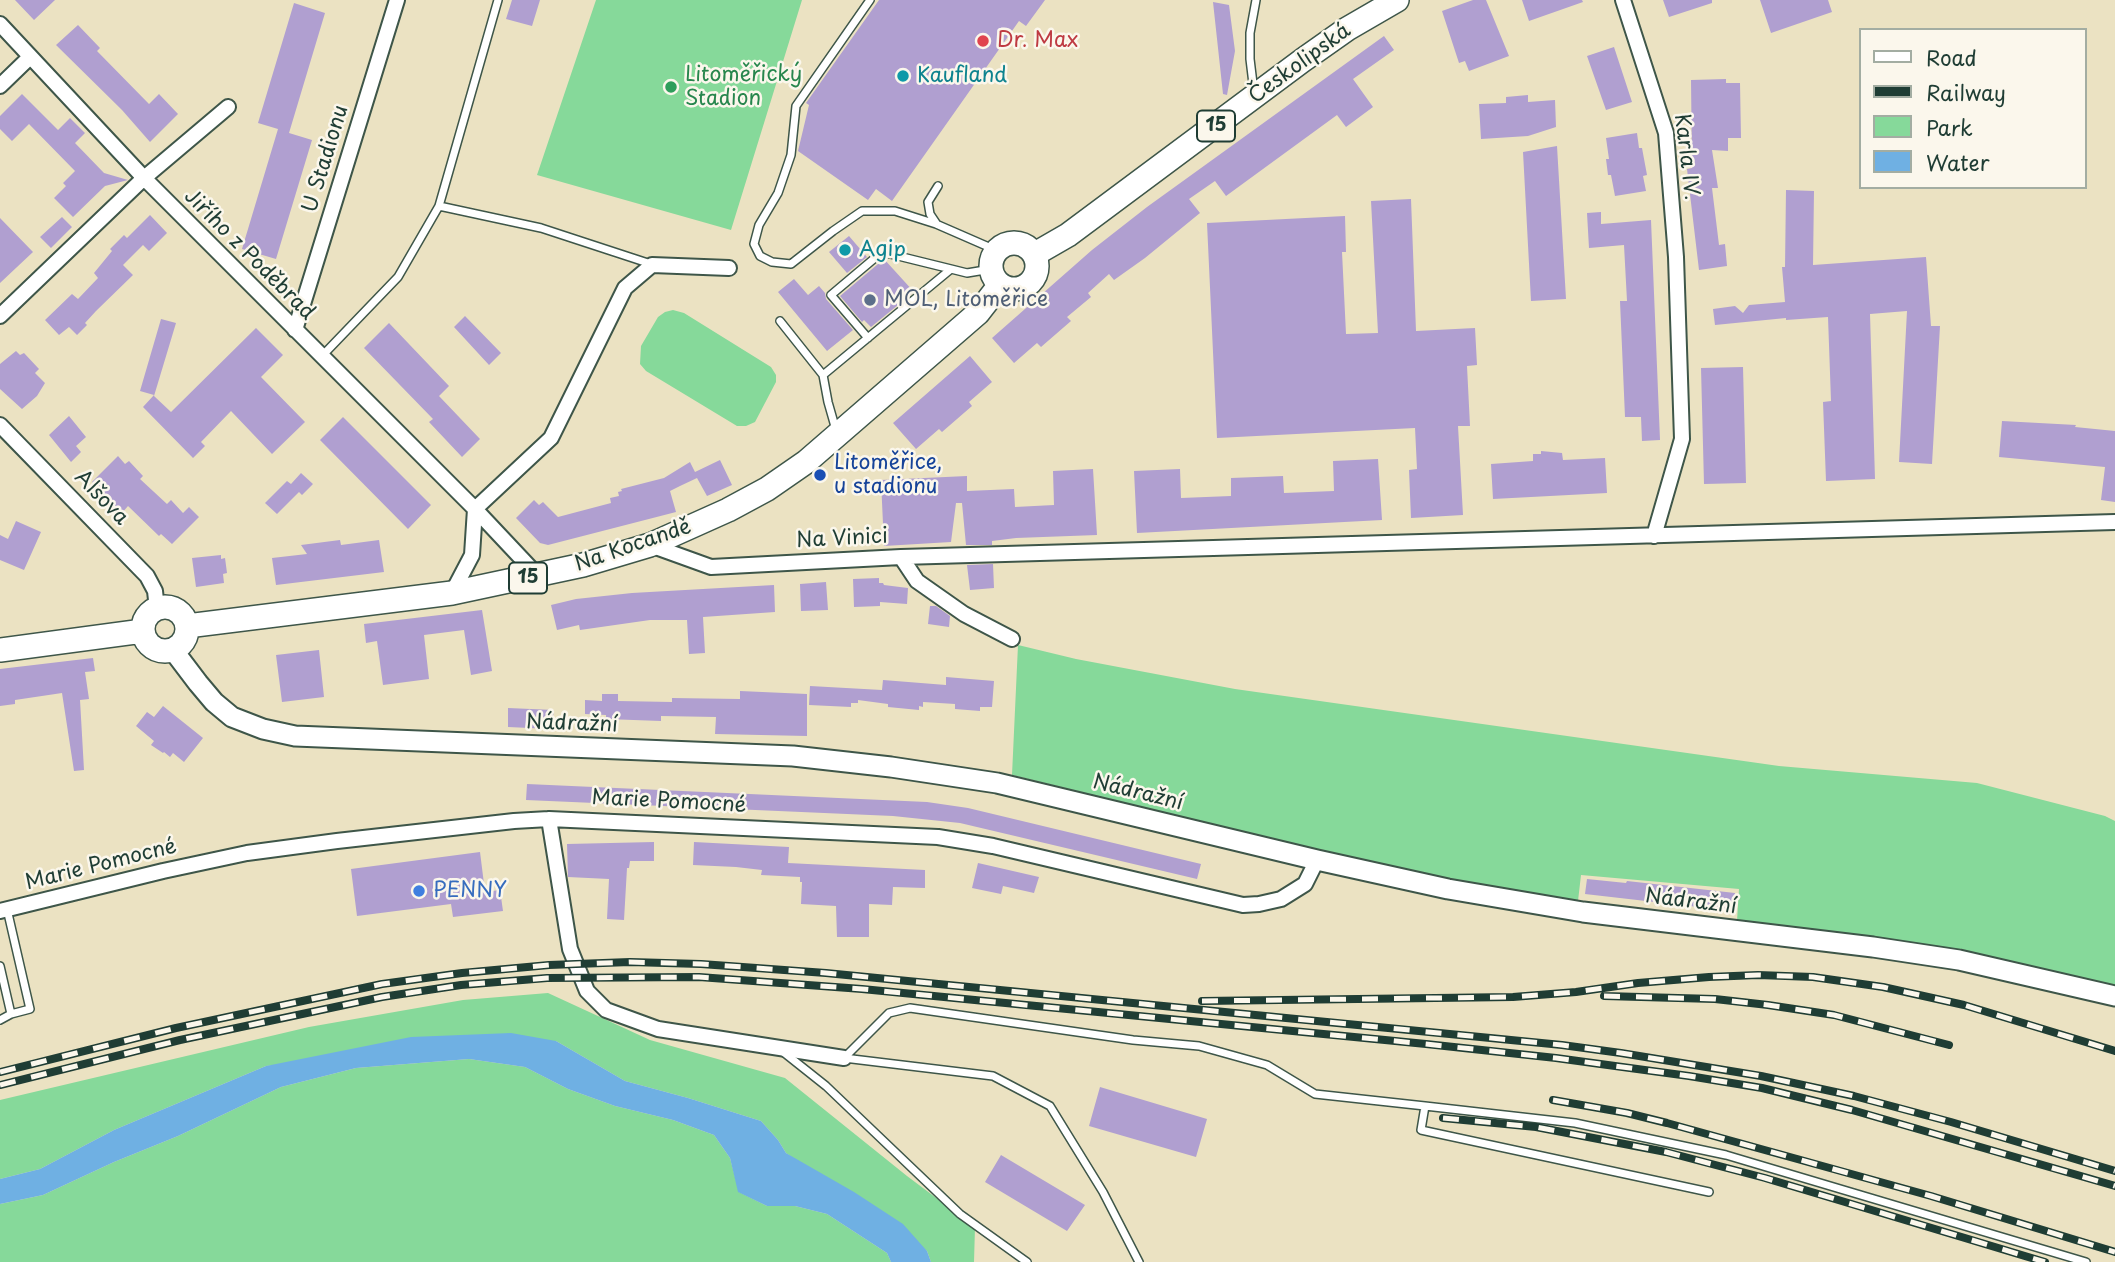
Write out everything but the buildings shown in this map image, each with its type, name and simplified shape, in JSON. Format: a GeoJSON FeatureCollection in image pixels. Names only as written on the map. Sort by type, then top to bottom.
{"type":"FeatureCollection","features":[{"type":"Feature","properties":{"kind":"main road","name":"Českolipská"},"geometry":{"type":"LineString","coordinates":[[1035,254],[1068,235],[1347,29],[1397,0]]}},
{"type":"Feature","properties":{"kind":"main road"},"geometry":{"type":"LineString","coordinates":[[1020,243],[1035,254],[1038,266],[1029,284],[1011,290],[996,269],[1008,244],[1020,243]]}},
{"type":"Feature","properties":{"kind":"main road","name":"Na Kocandě"},"geometry":{"type":"LineString","coordinates":[[187,626],[452,593],[538,576],[650,545],[728,510],[767,489],[838,436],[978,313],[996,269]]}},
{"type":"Feature","properties":{"kind":"main road"},"geometry":{"type":"LineString","coordinates":[[163,607],[176,610],[187,626],[184,640],[173,650],[166,651],[153,648],[143,631],[146,618],[163,607]]}},
{"type":"Feature","properties":{"kind":"main road"},"geometry":{"type":"LineString","coordinates":[[0,650],[143,631]]}},
{"type":"Feature","properties":{"kind":"main road","name":"Nádražní"},"geometry":{"type":"LineString","coordinates":[[173,650],[206,692],[232,717],[263,729],[295,736],[780,755],[891,767],[997,783],[1317,860],[1448,888],[1583,912],[1959,960],[2115,996]]}},
{"type":"Feature","properties":{"kind":"street","name":"U Stadionu"},"geometry":{"type":"LineString","coordinates":[[295,330],[397,0]]}},
{"type":"Feature","properties":{"kind":"street","name":"Karla IV."},"geometry":{"type":"LineString","coordinates":[[1623,0],[1666,133],[1677,284],[1682,439],[1654,536]]}},
{"type":"Feature","properties":{"kind":"street","name":"Jiřího z Poděbrad"},"geometry":{"type":"LineString","coordinates":[[0,24],[144,178],[475,509],[538,576]]}},
{"type":"Feature","properties":{"kind":"street"},"geometry":{"type":"LineString","coordinates":[[0,86],[30,57]]}},
{"type":"Feature","properties":{"kind":"street"},"geometry":{"type":"LineString","coordinates":[[0,316],[144,178],[228,107]]}},
{"type":"Feature","properties":{"kind":"street"},"geometry":{"type":"LineString","coordinates":[[452,593],[472,555],[475,509],[551,438],[625,288],[652,264],[729,268]]}},
{"type":"Feature","properties":{"kind":"street","name":"Alšova"},"geometry":{"type":"LineString","coordinates":[[0,425],[147,576],[155,591],[157,609]]}},
{"type":"Feature","properties":{"kind":"street"},"geometry":{"type":"LineString","coordinates":[[901,557],[2115,522]]}},
{"type":"Feature","properties":{"kind":"street","name":"Na Vinici"},"geometry":{"type":"LineString","coordinates":[[650,545],[711,566],[901,557],[917,581],[964,614],[1012,639]]}},
{"type":"Feature","properties":{"kind":"street"},"geometry":{"type":"LineString","coordinates":[[550,819],[570,949],[587,991],[606,1010],[658,1029],[844,1058]]}},
{"type":"Feature","properties":{"kind":"street","name":"Marie Pomocné"},"geometry":{"type":"LineString","coordinates":[[4,910],[247,853],[550,819],[938,837],[993,846],[1243,905],[1280,898],[1305,884],[1317,860]]}},
{"type":"Feature","properties":{"kind":"lane"},"geometry":{"type":"LineString","coordinates":[[321,357],[398,277],[439,206],[498,0]]}},
{"type":"Feature","properties":{"kind":"lane"},"geometry":{"type":"LineString","coordinates":[[870,0],[796,106],[791,155],[778,193],[759,225],[754,244],[760,256],[772,262],[791,264],[862,211],[895,211],[936,224],[996,269]]}},
{"type":"Feature","properties":{"kind":"lane"},"geometry":{"type":"LineString","coordinates":[[1255,96],[1250,33],[1256,0]]}},
{"type":"Feature","properties":{"kind":"lane"},"geometry":{"type":"LineString","coordinates":[[936,224],[930,214],[928,202],[938,186]]}},
{"type":"Feature","properties":{"kind":"lane"},"geometry":{"type":"LineString","coordinates":[[439,206],[541,228],[652,264]]}},
{"type":"Feature","properties":{"kind":"lane"},"geometry":{"type":"LineString","coordinates":[[868,338],[831,295],[882,253],[967,273],[996,269]]}},
{"type":"Feature","properties":{"kind":"lane"},"geometry":{"type":"LineString","coordinates":[[823,375],[951,269]]}},
{"type":"Feature","properties":{"kind":"lane"},"geometry":{"type":"LineString","coordinates":[[780,321],[823,375],[838,436]]}},
{"type":"Feature","properties":{"kind":"lane"},"geometry":{"type":"LineString","coordinates":[[0,1020],[30,1009],[4,910]]}},
{"type":"Feature","properties":{"kind":"lane"},"geometry":{"type":"LineString","coordinates":[[0,966],[11,1014]]}},
{"type":"Feature","properties":{"kind":"lane"},"geometry":{"type":"LineString","coordinates":[[844,1058],[889,1013],[910,1008],[1133,1040],[1199,1046],[1267,1065],[1315,1094],[1575,1123],[1726,1155],[2086,1262]]}},
{"type":"Feature","properties":{"kind":"lane"},"geometry":{"type":"LineString","coordinates":[[779,1049],[826,1086],[960,1214],[1027,1262]]}},
{"type":"Feature","properties":{"kind":"lane"},"geometry":{"type":"LineString","coordinates":[[844,1058],[993,1076],[1050,1106],[1103,1192],[1139,1262]]}},
{"type":"Feature","properties":{"kind":"lane"},"geometry":{"type":"LineString","coordinates":[[1425,1106],[1421,1130],[1709,1192]]}},
{"type":"Feature","properties":{"kind":"green space","name":"Litoměřický Stadion"},"geometry":{"type":"Polygon","coordinates":[[[596,0],[802,0],[731,230],[537,175],[596,0]]]}},
{"type":"Feature","properties":{"kind":"green space"},"geometry":{"type":"Polygon","coordinates":[[[673,310],[684,313],[771,367],[776,375],[776,382],[755,422],[737,426],[646,371],[640,364],[641,346],[658,317],[673,310]]]}},
{"type":"Feature","properties":{"kind":"green space"},"geometry":{"type":"Polygon","coordinates":[[[1018,645],[1076,659],[1235,689],[1779,766],[1977,783],[2105,816],[2115,821],[2115,986],[1960,951],[1737,921],[1739,889],[1581,875],[1578,901],[1449,879],[1319,851],[1012,775],[1018,645]]]}},
{"type":"Feature","properties":{"kind":"green space"},"geometry":{"type":"Polygon","coordinates":[[[548,993],[650,1040],[785,1078],[975,1227],[974,1262],[931,1262],[927,1251],[786,1153],[761,1121],[625,1081],[556,1041],[266,1066],[114,1130],[40,1169],[0,1179],[0,1100],[309,1027],[463,1000],[548,993]]]}},
{"type":"Feature","properties":{"kind":"green space"},"geometry":{"type":"Polygon","coordinates":[[[469,1059],[525,1067],[568,1089],[615,1106],[673,1120],[714,1135],[730,1158],[739,1192],[767,1206],[795,1206],[827,1214],[887,1253],[891,1262],[0,1262],[0,1204],[43,1195],[281,1087],[356,1068],[469,1059]]]}},
{"type":"Feature","properties":{"kind":"water"},"geometry":{"type":"Polygon","coordinates":[[[511,1033],[556,1041],[625,1081],[761,1121],[786,1153],[903,1224],[927,1251],[931,1262],[891,1262],[887,1253],[827,1214],[795,1206],[767,1206],[738,1192],[730,1158],[714,1135],[673,1120],[615,1106],[568,1089],[525,1067],[469,1059],[356,1068],[281,1087],[43,1195],[0,1204],[0,1179],[40,1169],[114,1130],[266,1066],[411,1037],[511,1033]]]}},
{"type":"Feature","properties":{"kind":"railway"},"geometry":{"type":"LineString","coordinates":[[0,1072],[176,1028],[382,984],[549,965],[630,962],[701,964],[826,973],[1621,1053],[1761,1076],[1854,1096],[2115,1171]]}},
{"type":"Feature","properties":{"kind":"railway"},"geometry":{"type":"LineString","coordinates":[[0,1085],[180,1040],[382,997],[461,985],[547,978],[699,977],[862,989],[1426,1044],[1689,1076],[1762,1088],[1852,1110],[2115,1186]]}},
{"type":"Feature","properties":{"kind":"railway"},"geometry":{"type":"LineString","coordinates":[[1202,1001],[1513,997],[1709,977],[1813,977],[1883,987],[1964,1005],[2115,1051]]}},
{"type":"Feature","properties":{"kind":"railway"},"geometry":{"type":"LineString","coordinates":[[1604,996],[1715,999],[1768,1005],[1834,1015],[1949,1045]]}},
{"type":"Feature","properties":{"kind":"railway"},"geometry":{"type":"LineString","coordinates":[[1553,1100],[1667,1123],[1931,1196],[2115,1252]]}},
{"type":"Feature","properties":{"kind":"railway"},"geometry":{"type":"LineString","coordinates":[[1443,1118],[1536,1127],[1666,1152],[1765,1178],[2045,1262]]}},
{"type":"Feature","properties":{"kind":"place","name":"Dr. Max"},"geometry":{"type":"Point","coordinates":[983,41]}},
{"type":"Feature","properties":{"kind":"place","name":"Kaufland"},"geometry":{"type":"Point","coordinates":[903,76]}},
{"type":"Feature","properties":{"kind":"place","name":"Litoměřický Stadion"},"geometry":{"type":"Point","coordinates":[671,87]}},
{"type":"Feature","properties":{"kind":"place","name":"Agip"},"geometry":{"type":"Point","coordinates":[845,250]}},
{"type":"Feature","properties":{"kind":"place","name":"MOL, Litoměřice"},"geometry":{"type":"Point","coordinates":[870,300]}},
{"type":"Feature","properties":{"kind":"place","name":"Litoměřice, u stadionu"},"geometry":{"type":"Point","coordinates":[820,475]}},
{"type":"Feature","properties":{"kind":"place","name":"PENNY"},"geometry":{"type":"Point","coordinates":[419,891]}}]}
